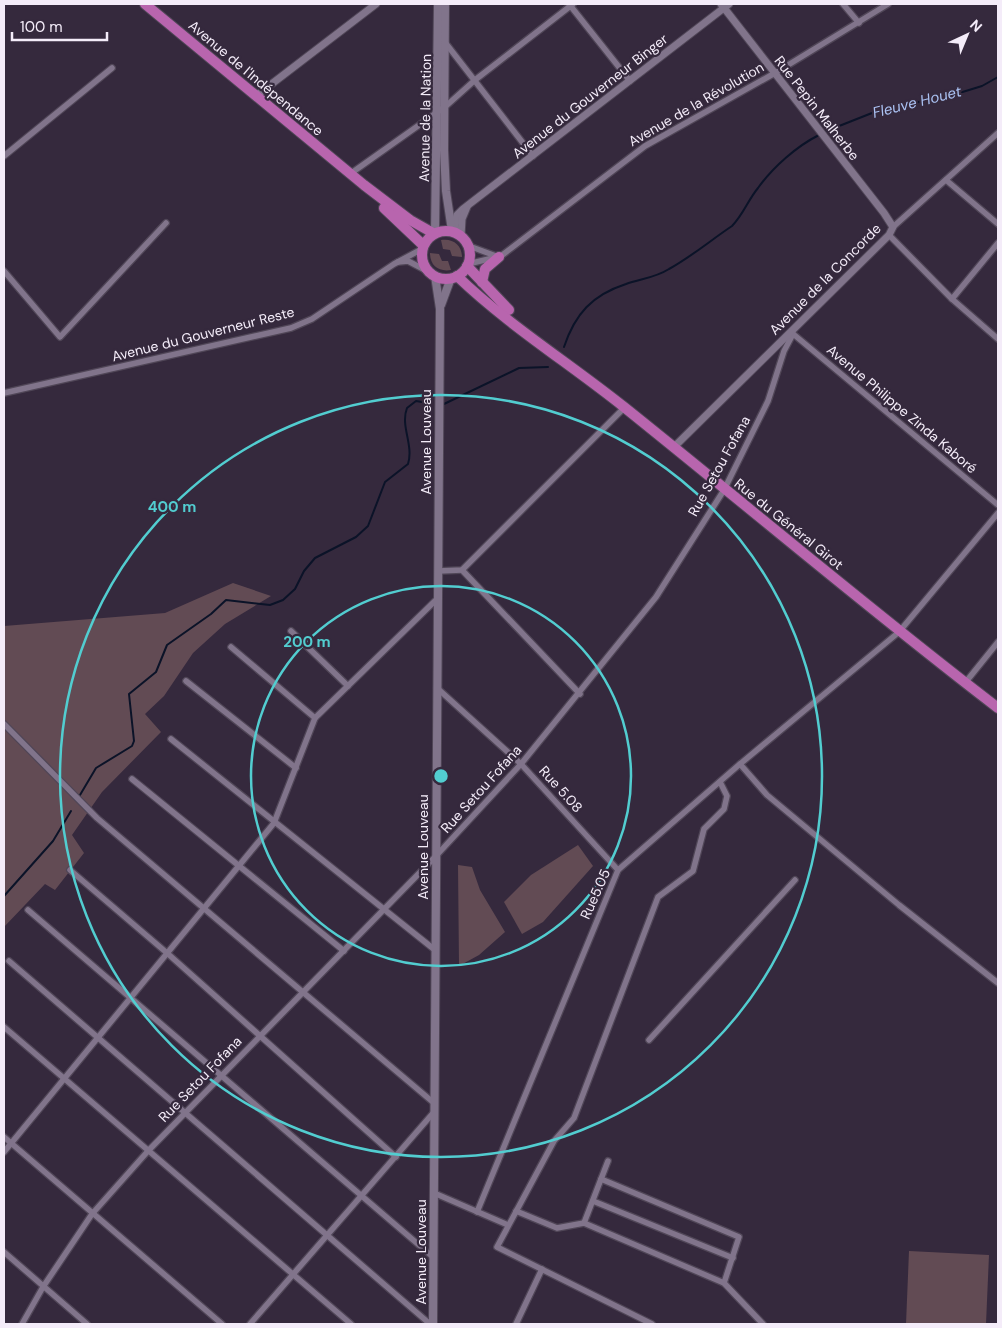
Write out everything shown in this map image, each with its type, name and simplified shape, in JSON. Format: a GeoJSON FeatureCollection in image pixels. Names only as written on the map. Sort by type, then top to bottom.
{"type":"FeatureCollection","features":[{"type":"Feature","properties":{"kind":"highway","name":"Avenue de l'Indépendance"},"geometry":{"type":"LineString","coordinates":[[146,4],[350,174],[410,220],[432,232]]}},
{"type":"Feature","properties":{"kind":"highway","name":"Avenue de l'Indépendance"},"geometry":{"type":"LineString","coordinates":[[350,174],[361,188],[422,247]]}},
{"type":"Feature","properties":{"kind":"highway"},"geometry":{"type":"LineString","coordinates":[[455,230],[468,246],[468,265],[482,282],[500,302],[564,359],[546,349],[454,277],[431,273],[422,262],[422,247],[432,232],[455,230]]}},
{"type":"Feature","properties":{"kind":"highway"},"geometry":{"type":"LineString","coordinates":[[482,282],[485,270],[500,256]]}},
{"type":"Feature","properties":{"kind":"highway"},"geometry":{"type":"LineString","coordinates":[[454,277],[468,265]]}},
{"type":"Feature","properties":{"kind":"highway","name":"Rue du Général Girot"},"geometry":{"type":"LineString","coordinates":[[564,359],[899,632],[998,708]]}},
{"type":"Feature","properties":{"kind":"main road","name":"Avenue de la Nation"},"geometry":{"type":"LineString","coordinates":[[432,232],[438,111],[438,4]]}},
{"type":"Feature","properties":{"kind":"main road","name":"Avenue de la Nation"},"geometry":{"type":"LineString","coordinates":[[446,4],[446,190],[455,230]]}},
{"type":"Feature","properties":{"kind":"main road","name":"Avenue Louveau"},"geometry":{"type":"LineString","coordinates":[[431,273],[440,309],[434,1193],[431,1324]]}},
{"type":"Feature","properties":{"kind":"main road","name":"Avenue Louveau"},"geometry":{"type":"LineString","coordinates":[[440,309],[454,277]]}},
{"type":"Feature","properties":{"kind":"street"},"geometry":{"type":"LineString","coordinates":[[256,96],[376,4]]}},
{"type":"Feature","properties":{"kind":"street"},"geometry":{"type":"LineString","coordinates":[[350,174],[446,106],[475,80],[571,4],[630,81]]}},
{"type":"Feature","properties":{"kind":"street"},"geometry":{"type":"LineString","coordinates":[[843,4],[859,23]]}},
{"type":"Feature","properties":{"kind":"street","name":"Avenue de la Révolution"},"geometry":{"type":"LineString","coordinates":[[468,265],[500,256],[645,146],[774,73],[888,4]]}},
{"type":"Feature","properties":{"kind":"street","name":"Avenue du Gouverneur Binger"},"geometry":{"type":"LineString","coordinates":[[455,230],[463,209],[630,81],[725,5]]}},
{"type":"Feature","properties":{"kind":"street","name":"Rue Pepin Malherbe"},"geometry":{"type":"LineString","coordinates":[[725,5],[774,73],[893,227]]}},
{"type":"Feature","properties":{"kind":"street"},"geometry":{"type":"LineString","coordinates":[[438,33],[533,156]]}},
{"type":"Feature","properties":{"kind":"street"},"geometry":{"type":"LineString","coordinates":[[4,156],[112,68]]}},
{"type":"Feature","properties":{"kind":"street","name":"Avenue de la Concorde"},"geometry":{"type":"LineString","coordinates":[[673,448],[889,235],[893,227],[998,133]]}},
{"type":"Feature","properties":{"kind":"street"},"geometry":{"type":"LineString","coordinates":[[946,180],[998,224]]}},
{"type":"Feature","properties":{"kind":"street"},"geometry":{"type":"LineString","coordinates":[[455,230],[468,207]]}},
{"type":"Feature","properties":{"kind":"street"},"geometry":{"type":"LineString","coordinates":[[4,272],[60,337],[166,223]]}},
{"type":"Feature","properties":{"kind":"street"},"geometry":{"type":"LineString","coordinates":[[889,235],[952,299],[998,340]]}},
{"type":"Feature","properties":{"kind":"street"},"geometry":{"type":"LineString","coordinates":[[952,299],[998,242]]}},
{"type":"Feature","properties":{"kind":"street"},"geometry":{"type":"LineString","coordinates":[[468,246],[483,254],[500,256]]}},
{"type":"Feature","properties":{"kind":"street","name":"Avenue du Gouverneur Reste"},"geometry":{"type":"LineString","coordinates":[[4,393],[291,328],[312,319],[422,247]]}},
{"type":"Feature","properties":{"kind":"street"},"geometry":{"type":"LineString","coordinates":[[394,264],[408,261],[431,273]]}},
{"type":"Feature","properties":{"kind":"street","name":"Rue Setou Fofana"},"geometry":{"type":"LineString","coordinates":[[22,1324],[43,1287],[92,1214],[148,1151],[221,1075],[436,858],[521,764],[580,694],[656,597],[724,490],[768,401],[791,333]]}},
{"type":"Feature","properties":{"kind":"street","name":"Avenue Philippe Zinda Kaboré"},"geometry":{"type":"LineString","coordinates":[[791,333],[998,505]]}},
{"type":"Feature","properties":{"kind":"street"},"geometry":{"type":"LineString","coordinates":[[438,571],[462,570],[624,407]]}},
{"type":"Feature","properties":{"kind":"street","name":"Rue5.05"},"geometry":{"type":"LineString","coordinates":[[477,1212],[618,870],[740,764],[899,632],[998,513]]}},
{"type":"Feature","properties":{"kind":"street"},"geometry":{"type":"LineString","coordinates":[[462,570],[580,694]]}},
{"type":"Feature","properties":{"kind":"street"},"geometry":{"type":"LineString","coordinates":[[4,1152],[274,823],[315,718],[438,598]]}},
{"type":"Feature","properties":{"kind":"street"},"geometry":{"type":"LineString","coordinates":[[291,631],[348,686]]}},
{"type":"Feature","properties":{"kind":"street"},"geometry":{"type":"LineString","coordinates":[[965,683],[998,642]]}},
{"type":"Feature","properties":{"kind":"street"},"geometry":{"type":"LineString","coordinates":[[231,647],[315,718]]}},
{"type":"Feature","properties":{"kind":"street"},"geometry":{"type":"LineString","coordinates":[[186,681],[296,768]]}},
{"type":"Feature","properties":{"kind":"street","name":"Rue 5.08"},"geometry":{"type":"LineString","coordinates":[[437,688],[521,764],[618,870]]}},
{"type":"Feature","properties":{"kind":"street"},"geometry":{"type":"LineString","coordinates":[[4,724],[97,818],[434,1103]]}},
{"type":"Feature","properties":{"kind":"street"},"geometry":{"type":"LineString","coordinates":[[171,739],[435,950]]}},
{"type":"Feature","properties":{"kind":"street"},"geometry":{"type":"LineString","coordinates":[[740,764],[767,795],[899,905],[998,983]]}},
{"type":"Feature","properties":{"kind":"street"},"geometry":{"type":"LineString","coordinates":[[132,778],[344,951]]}},
{"type":"Feature","properties":{"kind":"street"},"geometry":{"type":"LineString","coordinates":[[652,1324],[497,1247],[554,1141],[574,1118],[658,897],[693,871],[704,829],[724,809],[727,796],[720,782]]}},
{"type":"Feature","properties":{"kind":"street"},"geometry":{"type":"LineString","coordinates":[[70,870],[167,953],[396,1157]]}},
{"type":"Feature","properties":{"kind":"street"},"geometry":{"type":"LineString","coordinates":[[649,1040],[795,880]]}},
{"type":"Feature","properties":{"kind":"street"},"geometry":{"type":"LineString","coordinates":[[28,910],[433,1257]]}},
{"type":"Feature","properties":{"kind":"street"},"geometry":{"type":"LineString","coordinates":[[9,961],[431,1324]]}},
{"type":"Feature","properties":{"kind":"street"},"geometry":{"type":"LineString","coordinates":[[4,1027],[351,1324]]}},
{"type":"Feature","properties":{"kind":"street"},"geometry":{"type":"LineString","coordinates":[[250,1324],[294,1276],[434,1112]]}},
{"type":"Feature","properties":{"kind":"street"},"geometry":{"type":"LineString","coordinates":[[4,1137],[222,1324]]}},
{"type":"Feature","properties":{"kind":"street"},"geometry":{"type":"LineString","coordinates":[[584,1223],[608,1161]]}},
{"type":"Feature","properties":{"kind":"street"},"geometry":{"type":"LineString","coordinates":[[602,1179],[740,1237],[724,1282]]}},
{"type":"Feature","properties":{"kind":"street"},"geometry":{"type":"LineString","coordinates":[[434,1193],[508,1225]]}},
{"type":"Feature","properties":{"kind":"street"},"geometry":{"type":"LineString","coordinates":[[593,1201],[732,1258]]}},
{"type":"Feature","properties":{"kind":"street"},"geometry":{"type":"LineString","coordinates":[[516,1211],[557,1228],[584,1223],[724,1282],[763,1324]]}},
{"type":"Feature","properties":{"kind":"street"},"geometry":{"type":"LineString","coordinates":[[4,1252],[87,1324]]}},
{"type":"Feature","properties":{"kind":"street"},"geometry":{"type":"LineString","coordinates":[[516,1324],[542,1269]]}},
{"type":"Feature","properties":{"kind":"shaded area"},"geometry":{"type":"Polygon","coordinates":[[[441,240],[449,240],[456,243],[462,253],[462,257],[452,256],[450,250],[443,249],[441,240]]]}},
{"type":"Feature","properties":{"kind":"shaded area"},"geometry":{"type":"Polygon","coordinates":[[[430,253],[439,254],[442,261],[448,261],[451,270],[439,269],[433,265],[430,253]]]}},
{"type":"Feature","properties":{"kind":"shaded area"},"geometry":{"type":"Polygon","coordinates":[[[233,583],[271,596],[225,624],[193,653],[164,696],[145,714],[161,732],[102,792],[72,835],[84,853],[55,890],[45,884],[4,927],[4,626],[165,613],[233,583]]]}},
{"type":"Feature","properties":{"kind":"shaded area"},"geometry":{"type":"Polygon","coordinates":[[[578,845],[593,866],[543,922],[522,934],[504,902],[531,875],[578,845]]]}},
{"type":"Feature","properties":{"kind":"shaded area"},"geometry":{"type":"Polygon","coordinates":[[[458,865],[472,867],[480,890],[505,932],[479,955],[459,966],[458,865]]]}},
{"type":"Feature","properties":{"kind":"shaded area"},"geometry":{"type":"Polygon","coordinates":[[[909,1251],[989,1255],[986,1324],[906,1324],[909,1251]]]}},
{"type":"Feature","properties":{"kind":"waterway","name":"Fleuve Houet"},"geometry":{"type":"LineString","coordinates":[[824,132],[877,111],[956,94],[982,86],[998,77]]}},
{"type":"Feature","properties":{"kind":"waterway","name":"Fleuve Houet"},"geometry":{"type":"LineString","coordinates":[[564,347],[579,315],[594,300],[631,282],[664,272],[732,226],[771,172],[794,151],[819,135]]}},
{"type":"Feature","properties":{"kind":"waterway","name":"Fleuve Houet"},"geometry":{"type":"LineString","coordinates":[[444,404],[519,368],[548,367]]}},
{"type":"Feature","properties":{"kind":"waterway","name":"Fleuve Houet"},"geometry":{"type":"LineString","coordinates":[[80,795],[96,768],[132,746],[134,741],[129,694],[156,672],[167,645],[211,614],[226,600],[270,605],[283,600],[295,589],[304,571],[315,558],[356,537],[368,526],[385,482],[408,464],[409,450],[405,422],[407,408],[416,401],[428,403]]}},
{"type":"Feature","properties":{"kind":"waterway","name":"Fleuve Houet"},"geometry":{"type":"LineString","coordinates":[[4,896],[53,841],[71,811]]}}]}
